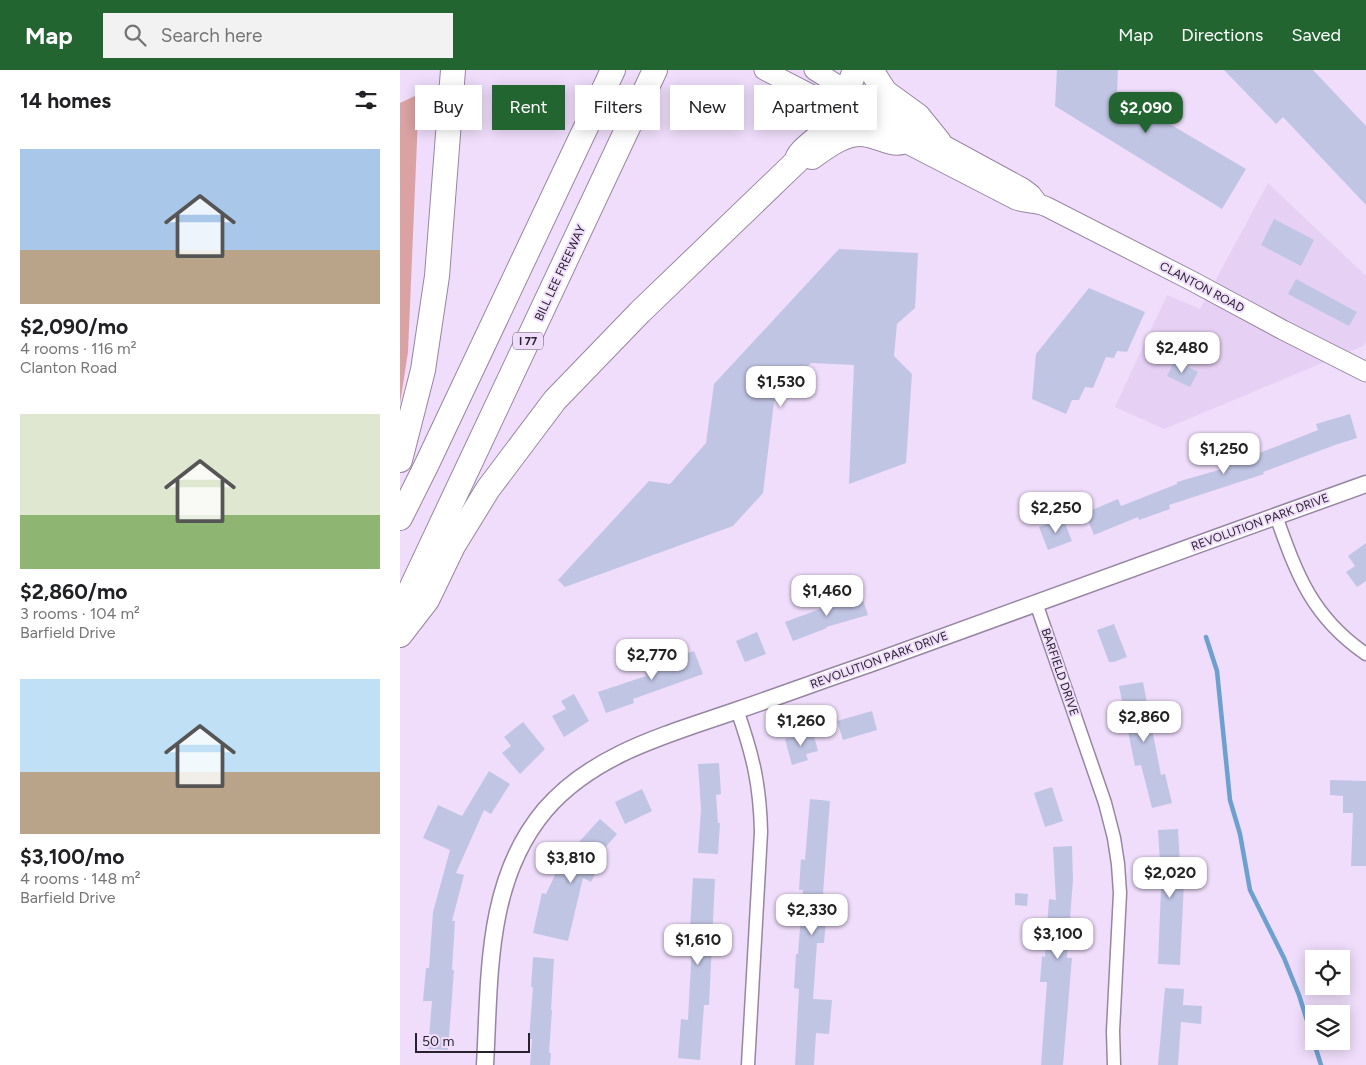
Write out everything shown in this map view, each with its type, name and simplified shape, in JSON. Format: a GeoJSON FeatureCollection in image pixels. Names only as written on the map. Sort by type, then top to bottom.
{"type":"FeatureCollection","features":[{"type":"Feature","properties":{"kind":"highway"},"geometry":{"type":"LineString","coordinates":[[400,460],[423,370],[435,285],[452,70]]}},
{"type":"Feature","properties":{"kind":"highway"},"geometry":{"type":"LineString","coordinates":[[400,518],[613,70]]}},
{"type":"Feature","properties":{"kind":"highway","name":"BILL LEE FREEWAY"},"geometry":{"type":"LineString","coordinates":[[400,612],[655,70]]}},
{"type":"Feature","properties":{"kind":"highway"},"geometry":{"type":"LineString","coordinates":[[871,70],[885,92],[918,116],[939,142]]}},
{"type":"Feature","properties":{"kind":"highway"},"geometry":{"type":"LineString","coordinates":[[400,635],[427,600],[453,546],[488,489],[555,400],[640,312],[797,161],[798,155],[826,130]]}},
{"type":"Feature","properties":{"kind":"highway"},"geometry":{"type":"LineString","coordinates":[[797,161],[804,162],[829,145],[854,135],[868,134],[891,142],[902,142]]}},
{"type":"Feature","properties":{"kind":"main road","name":"CLANTON ROAD"},"geometry":{"type":"LineString","coordinates":[[764,70],[826,85]]}},
{"type":"Feature","properties":{"kind":"main road","name":"CLANTON ROAD"},"geometry":{"type":"LineString","coordinates":[[814,70],[838,85]]}},
{"type":"Feature","properties":{"kind":"main road","name":"CLANTON ROAD"},"geometry":{"type":"LineString","coordinates":[[877,107],[1023,188],[1037,202],[1366,372]]}},
{"type":"Feature","properties":{"kind":"main road","name":"CLANTON ROAD"},"geometry":{"type":"LineString","coordinates":[[877,119],[902,142],[1016,200],[1026,203],[1037,202]]}},
{"type":"Feature","properties":{"kind":"street","name":"REVOLUTION PARK DRIVE"},"geometry":{"type":"LineString","coordinates":[[485,1065],[493,936],[498,906],[512,864],[544,811],[566,788],[604,761],[629,749],[1366,484]]}},
{"type":"Feature","properties":{"kind":"street"},"geometry":{"type":"LineString","coordinates":[[1276,516],[1295,569],[1311,599],[1334,628],[1366,654]]}},
{"type":"Feature","properties":{"kind":"street","name":"BARFIELD DRIVE"},"geometry":{"type":"LineString","coordinates":[[1036,603],[1105,803],[1114,838],[1120,893],[1114,1065]]}},
{"type":"Feature","properties":{"kind":"street"},"geometry":{"type":"LineString","coordinates":[[737,710],[755,767],[760,800],[761,832],[748,1065]]}},
{"type":"Feature","properties":{"kind":"shaded area"},"geometry":{"type":"Polygon","coordinates":[[[415,96],[415,130],[417,130],[408,352],[400,404],[400,103],[415,96]]]}},
{"type":"Feature","properties":{"kind":"shaded area"},"geometry":{"type":"Polygon","coordinates":[[[1268,183],[1366,276],[1366,341],[1363,346],[1164,429],[1115,407],[1167,295],[1200,309],[1268,183]]]}},
{"type":"Feature","properties":{"kind":"building"},"geometry":{"type":"Polygon","coordinates":[[[1057,70],[1118,70],[1117,93],[1246,169],[1222,209],[1055,106],[1057,70]]]}},
{"type":"Feature","properties":{"kind":"building"},"geometry":{"type":"Polygon","coordinates":[[[1224,70],[1313,70],[1366,126],[1366,205],[1283,117],[1276,124],[1224,70]]]}},
{"type":"Feature","properties":{"kind":"building"},"geometry":{"type":"Polygon","coordinates":[[[1274,219],[1314,240],[1301,266],[1261,245],[1274,219]]]}},
{"type":"Feature","properties":{"kind":"building"},"geometry":{"type":"Polygon","coordinates":[[[839,249],[918,253],[915,308],[897,324],[894,356],[912,374],[906,463],[849,484],[854,365],[811,363],[774,402],[763,493],[733,526],[565,587],[558,580],[649,481],[670,484],[706,443],[714,384],[839,249]]]}},
{"type":"Feature","properties":{"kind":"building"},"geometry":{"type":"Polygon","coordinates":[[[1296,279],[1357,312],[1349,326],[1288,294],[1296,279]]]}},
{"type":"Feature","properties":{"kind":"building"},"geometry":{"type":"Polygon","coordinates":[[[1089,288],[1145,312],[1127,352],[1117,351],[1114,358],[1106,357],[1093,388],[1085,387],[1079,400],[1072,400],[1066,414],[1032,399],[1036,354],[1089,288]]]}},
{"type":"Feature","properties":{"kind":"building"},"geometry":{"type":"Polygon","coordinates":[[[1175,360],[1198,372],[1190,387],[1167,376],[1175,360]]]}},
{"type":"Feature","properties":{"kind":"building"},"geometry":{"type":"Polygon","coordinates":[[[1350,414],[1357,438],[1263,472],[1264,474],[1169,505],[1170,509],[1139,520],[1138,517],[1094,535],[1085,513],[1118,499],[1121,506],[1177,484],[1177,482],[1222,469],[1220,464],[1257,454],[1318,430],[1316,424],[1350,414]]]}},
{"type":"Feature","properties":{"kind":"building"},"geometry":{"type":"Polygon","coordinates":[[[1063,518],[1072,541],[1048,550],[1039,527],[1063,518]]]}},
{"type":"Feature","properties":{"kind":"building"},"geometry":{"type":"Polygon","coordinates":[[[1366,543],[1366,581],[1357,587],[1346,572],[1355,566],[1348,556],[1366,543]]]}},
{"type":"Feature","properties":{"kind":"building"},"geometry":{"type":"Polygon","coordinates":[[[861,594],[868,615],[826,627],[793,641],[785,622],[831,605],[831,603],[861,594]]]}},
{"type":"Feature","properties":{"kind":"building"},"geometry":{"type":"Polygon","coordinates":[[[1114,624],[1127,657],[1109,662],[1097,630],[1114,624]]]}},
{"type":"Feature","properties":{"kind":"building"},"geometry":{"type":"Polygon","coordinates":[[[757,632],[766,654],[745,662],[736,641],[757,632]]]}},
{"type":"Feature","properties":{"kind":"building"},"geometry":{"type":"Polygon","coordinates":[[[694,651],[703,674],[633,699],[634,703],[606,713],[598,692],[646,676],[644,669],[694,651]]]}},
{"type":"Feature","properties":{"kind":"building"},"geometry":{"type":"Polygon","coordinates":[[[1143,682],[1161,775],[1165,774],[1172,803],[1152,808],[1141,765],[1135,766],[1119,686],[1143,682]]]}},
{"type":"Feature","properties":{"kind":"building"},"geometry":{"type":"Polygon","coordinates":[[[574,694],[589,721],[564,737],[552,716],[566,709],[561,701],[574,694]]]}},
{"type":"Feature","properties":{"kind":"building"},"geometry":{"type":"Polygon","coordinates":[[[872,711],[877,730],[843,740],[837,721],[872,711]]]}},
{"type":"Feature","properties":{"kind":"building"},"geometry":{"type":"Polygon","coordinates":[[[523,722],[545,749],[520,774],[502,753],[511,746],[504,737],[523,722]]]}},
{"type":"Feature","properties":{"kind":"building"},"geometry":{"type":"Polygon","coordinates":[[[813,732],[818,751],[806,754],[808,760],[792,765],[785,739],[813,732]]]}},
{"type":"Feature","properties":{"kind":"building"},"geometry":{"type":"Polygon","coordinates":[[[719,763],[721,794],[716,795],[718,823],[720,823],[718,854],[698,853],[701,809],[698,764],[719,763]]]}},
{"type":"Feature","properties":{"kind":"building"},"geometry":{"type":"Polygon","coordinates":[[[489,771],[510,784],[491,814],[484,810],[456,873],[464,875],[452,921],[455,921],[452,970],[454,970],[448,1050],[428,1049],[432,1001],[423,1001],[426,968],[429,968],[433,912],[450,850],[423,838],[438,805],[462,816],[489,771]]]}},
{"type":"Feature","properties":{"kind":"building"},"geometry":{"type":"Polygon","coordinates":[[[1330,780],[1366,781],[1366,866],[1351,866],[1353,813],[1343,813],[1343,796],[1330,795],[1330,780]]]}},
{"type":"Feature","properties":{"kind":"building"},"geometry":{"type":"Polygon","coordinates":[[[1052,787],[1063,821],[1045,827],[1034,793],[1052,787]]]}},
{"type":"Feature","properties":{"kind":"building"},"geometry":{"type":"Polygon","coordinates":[[[642,789],[652,811],[625,824],[615,802],[642,789]]]}},
{"type":"Feature","properties":{"kind":"building"},"geometry":{"type":"Polygon","coordinates":[[[810,799],[830,801],[822,907],[827,907],[824,943],[817,943],[813,999],[832,1000],[829,1034],[816,1033],[814,1065],[795,1065],[799,989],[794,988],[803,890],[799,890],[801,859],[805,860],[810,799]]]}},
{"type":"Feature","properties":{"kind":"building"},"geometry":{"type":"Polygon","coordinates":[[[600,819],[617,834],[589,866],[597,870],[591,882],[583,878],[568,941],[533,933],[542,893],[546,894],[565,854],[567,855],[600,819]]]}},
{"type":"Feature","properties":{"kind":"building"},"geometry":{"type":"Polygon","coordinates":[[[1178,829],[1181,882],[1184,882],[1180,965],[1158,964],[1162,863],[1160,863],[1158,830],[1178,829]]]}},
{"type":"Feature","properties":{"kind":"building"},"geometry":{"type":"Polygon","coordinates":[[[1072,846],[1073,880],[1067,958],[1072,958],[1063,1065],[1041,1065],[1047,982],[1040,982],[1042,956],[1045,957],[1049,899],[1056,900],[1053,847],[1072,846]]]}},
{"type":"Feature","properties":{"kind":"building"},"geometry":{"type":"Polygon","coordinates":[[[693,878],[715,879],[709,1005],[704,1005],[700,1060],[678,1058],[681,1019],[688,1020],[692,945],[681,944],[682,929],[690,929],[693,878]]]}},
{"type":"Feature","properties":{"kind":"building"},"geometry":{"type":"Polygon","coordinates":[[[1015,893],[1028,894],[1027,906],[1015,905],[1015,893]]]}},
{"type":"Feature","properties":{"kind":"building"},"geometry":{"type":"Polygon","coordinates":[[[533,957],[554,959],[550,1065],[530,1065],[532,1039],[529,1039],[533,957]]]}},
{"type":"Feature","properties":{"kind":"building"},"geometry":{"type":"Polygon","coordinates":[[[1165,988],[1184,989],[1183,1005],[1202,1006],[1201,1024],[1181,1022],[1178,1065],[1158,1065],[1165,988]]]}},
{"type":"Feature","properties":{"kind":"waterway"},"geometry":{"type":"LineString","coordinates":[[1206,637],[1217,671],[1230,800],[1240,834],[1250,890],[1284,958],[1299,995],[1321,1065]]}}]}
